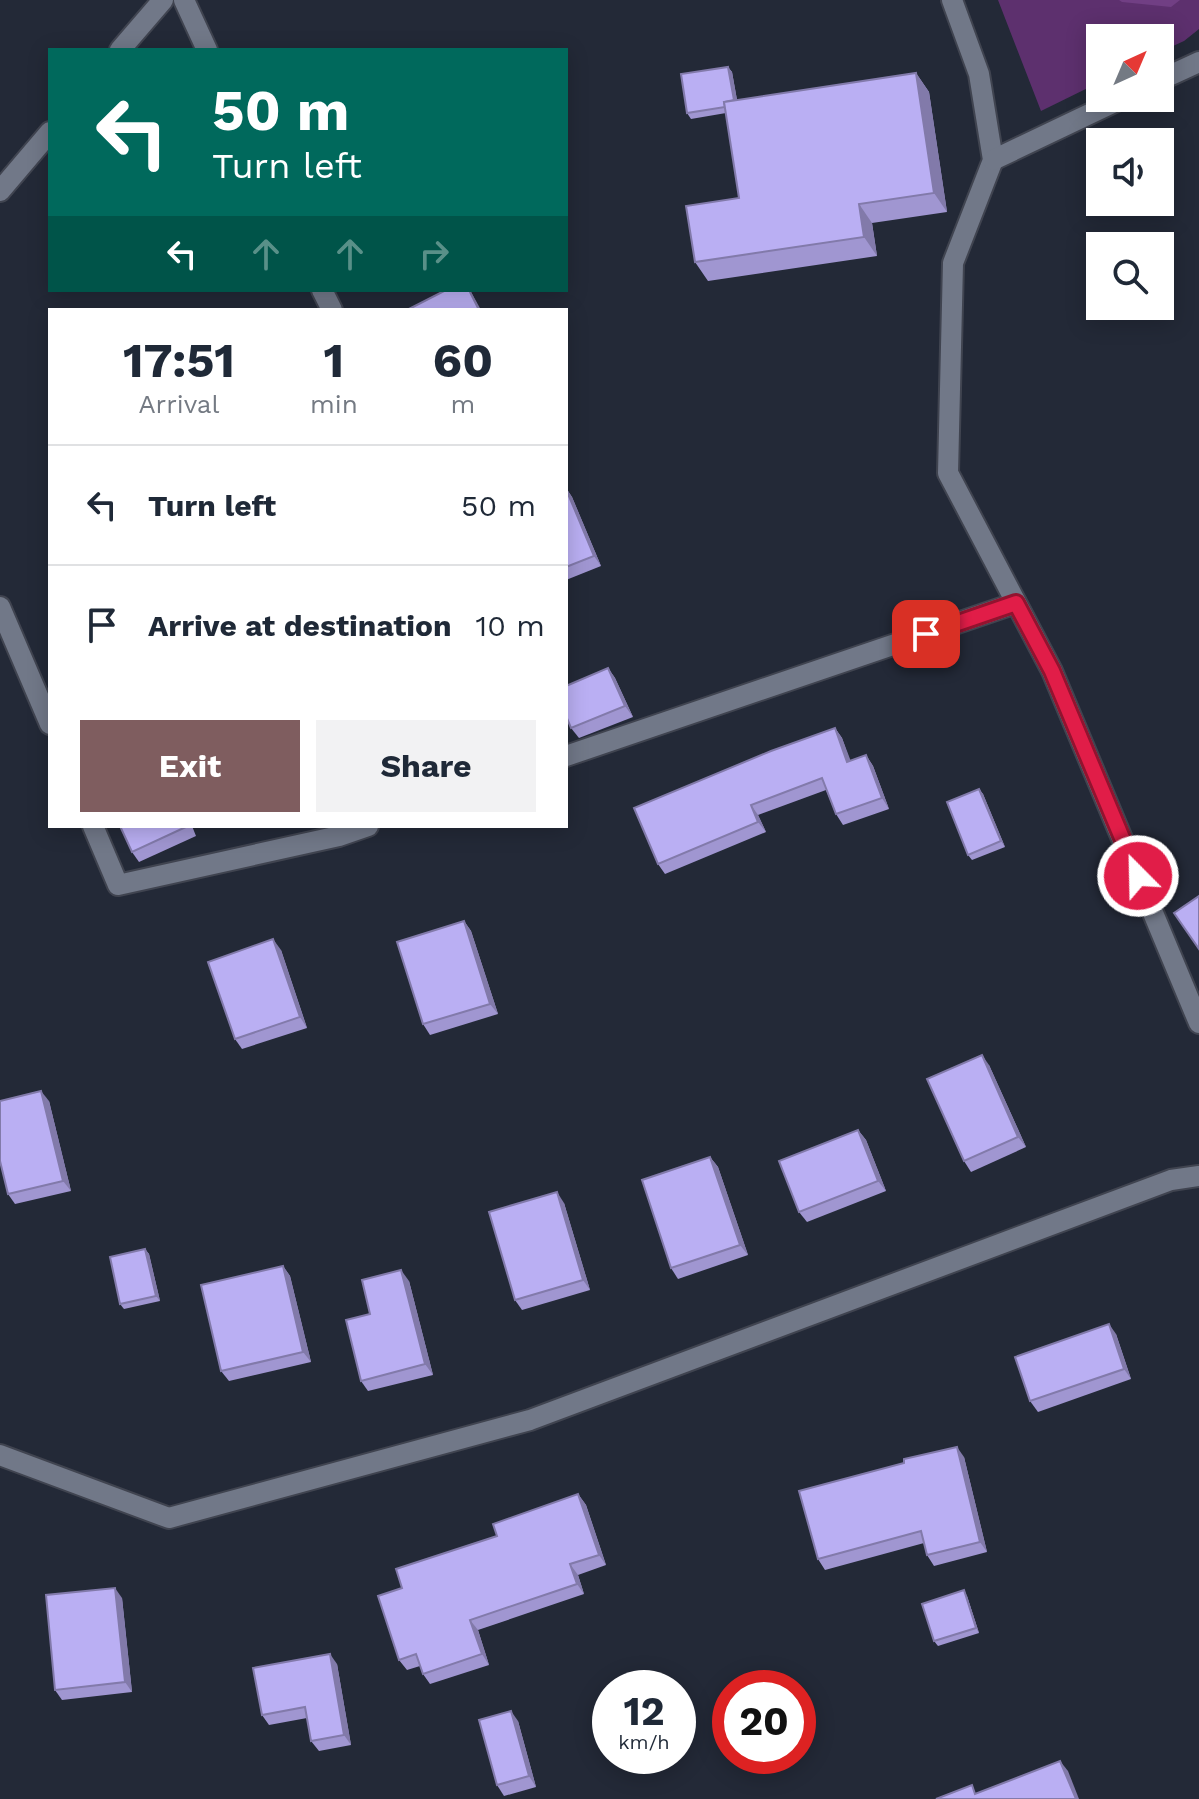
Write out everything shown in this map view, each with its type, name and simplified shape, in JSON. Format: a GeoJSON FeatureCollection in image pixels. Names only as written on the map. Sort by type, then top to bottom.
{"type":"FeatureCollection","features":[{"type":"Feature","properties":{"kind":"street"},"geometry":{"type":"LineString","coordinates":[[122,48],[163,0]]}},
{"type":"Feature","properties":{"kind":"street"},"geometry":{"type":"LineString","coordinates":[[184,0],[206,48]]}},
{"type":"Feature","properties":{"kind":"street"},"geometry":{"type":"LineString","coordinates":[[952,0],[979,74],[993,160],[953,263],[948,473],[1052,671],[1199,1023]]}},
{"type":"Feature","properties":{"kind":"street"},"geometry":{"type":"LineString","coordinates":[[1174,74],[1199,62]]}},
{"type":"Feature","properties":{"kind":"street"},"geometry":{"type":"LineString","coordinates":[[993,160],[1094,112]]}},
{"type":"Feature","properties":{"kind":"street"},"geometry":{"type":"LineString","coordinates":[[0,191],[48,134]]}},
{"type":"Feature","properties":{"kind":"street"},"geometry":{"type":"LineString","coordinates":[[568,755],[1016,603]]}},
{"type":"Feature","properties":{"kind":"street"},"geometry":{"type":"LineString","coordinates":[[0,607],[48,719]]}},
{"type":"Feature","properties":{"kind":"street"},"geometry":{"type":"LineString","coordinates":[[94,828],[118,885],[339,836],[362,828]]}},
{"type":"Feature","properties":{"kind":"street"},"geometry":{"type":"LineString","coordinates":[[0,1455],[169,1518],[530,1420],[1171,1180],[1199,1176]]}},
{"type":"Feature","properties":{"kind":"shaded area"},"geometry":{"type":"Polygon","coordinates":[[[998,0],[1199,0],[1199,29],[1174,46],[1174,24],[1086,24],[1086,89],[1041,111],[998,0]]]}},
{"type":"Feature","properties":{"kind":"shaded area"},"geometry":{"type":"Polygon","coordinates":[[[1119,0],[1180,0],[1171,7],[1119,0]]]}},
{"type":"Feature","properties":{"kind":"building"},"geometry":{"type":"Polygon","coordinates":[[[728,67],[734,100],[724,102],[725,107],[687,113],[681,74],[728,67]]]}},
{"type":"Feature","properties":{"kind":"building"},"geometry":{"type":"Polygon","coordinates":[[[916,73],[934,193],[859,204],[864,237],[695,262],[686,206],[739,198],[724,102],[916,73]]]}},
{"type":"Feature","properties":{"kind":"building"},"geometry":{"type":"Polygon","coordinates":[[[442,292],[470,292],[478,308],[411,308],[442,292]]]}},
{"type":"Feature","properties":{"kind":"building"},"geometry":{"type":"Polygon","coordinates":[[[568,494],[594,556],[568,566],[568,494]]]}},
{"type":"Feature","properties":{"kind":"building"},"geometry":{"type":"Polygon","coordinates":[[[608,668],[625,706],[571,728],[568,721],[568,685],[608,668]]]}},
{"type":"Feature","properties":{"kind":"building"},"geometry":{"type":"Polygon","coordinates":[[[835,728],[847,762],[866,755],[882,798],[836,814],[822,778],[751,805],[758,822],[658,864],[634,808],[835,728]]]}},
{"type":"Feature","properties":{"kind":"building"},"geometry":{"type":"Polygon","coordinates":[[[979,789],[1001,841],[968,855],[947,802],[979,789]]]}},
{"type":"Feature","properties":{"kind":"building"},"geometry":{"type":"Polygon","coordinates":[[[121,828],[184,828],[132,852],[121,828]]]}},
{"type":"Feature","properties":{"kind":"building"},"geometry":{"type":"Polygon","coordinates":[[[1199,896],[1199,949],[1174,913],[1199,896]]]}},
{"type":"Feature","properties":{"kind":"building"},"geometry":{"type":"Polygon","coordinates":[[[464,921],[490,1004],[423,1024],[397,942],[464,921]]]}},
{"type":"Feature","properties":{"kind":"building"},"geometry":{"type":"Polygon","coordinates":[[[273,939],[300,1017],[235,1039],[208,962],[273,939]]]}},
{"type":"Feature","properties":{"kind":"building"},"geometry":{"type":"Polygon","coordinates":[[[982,1055],[1018,1137],[964,1161],[927,1079],[982,1055]]]}},
{"type":"Feature","properties":{"kind":"building"},"geometry":{"type":"Polygon","coordinates":[[[41,1091],[63,1181],[8,1194],[0,1161],[0,1101],[41,1091]]]}},
{"type":"Feature","properties":{"kind":"building"},"geometry":{"type":"Polygon","coordinates":[[[858,1130],[878,1181],[799,1212],[779,1161],[858,1130]]]}},
{"type":"Feature","properties":{"kind":"building"},"geometry":{"type":"Polygon","coordinates":[[[710,1157],[740,1245],[671,1268],[642,1180],[710,1157]]]}},
{"type":"Feature","properties":{"kind":"building"},"geometry":{"type":"Polygon","coordinates":[[[557,1192],[583,1280],[515,1300],[489,1212],[557,1192]]]}},
{"type":"Feature","properties":{"kind":"building"},"geometry":{"type":"Polygon","coordinates":[[[145,1249],[156,1296],[120,1304],[110,1257],[145,1249]]]}},
{"type":"Feature","properties":{"kind":"building"},"geometry":{"type":"Polygon","coordinates":[[[283,1266],[303,1352],[221,1371],[201,1285],[283,1266]]]}},
{"type":"Feature","properties":{"kind":"building"},"geometry":{"type":"Polygon","coordinates":[[[401,1270],[425,1364],[361,1381],[346,1320],[370,1314],[362,1280],[401,1270]]]}},
{"type":"Feature","properties":{"kind":"building"},"geometry":{"type":"Polygon","coordinates":[[[1109,1324],[1124,1369],[1030,1401],[1015,1357],[1109,1324]]]}},
{"type":"Feature","properties":{"kind":"building"},"geometry":{"type":"Polygon","coordinates":[[[957,1447],[980,1542],[927,1555],[921,1531],[818,1559],[799,1491],[904,1463],[904,1459],[957,1447]]]}},
{"type":"Feature","properties":{"kind":"building"},"geometry":{"type":"Polygon","coordinates":[[[578,1494],[599,1555],[570,1564],[577,1584],[470,1620],[482,1654],[423,1674],[416,1654],[399,1660],[378,1596],[402,1588],[396,1569],[497,1536],[493,1524],[578,1494]]]}},
{"type":"Feature","properties":{"kind":"building"},"geometry":{"type":"Polygon","coordinates":[[[115,1588],[125,1682],[55,1690],[46,1595],[115,1588]]]}},
{"type":"Feature","properties":{"kind":"building"},"geometry":{"type":"Polygon","coordinates":[[[964,1590],[976,1628],[934,1641],[922,1604],[964,1590]]]}},
{"type":"Feature","properties":{"kind":"building"},"geometry":{"type":"Polygon","coordinates":[[[330,1654],[344,1735],[311,1741],[305,1707],[262,1715],[253,1668],[330,1654]]]}},
{"type":"Feature","properties":{"kind":"building"},"geometry":{"type":"Polygon","coordinates":[[[511,1711],[529,1776],[497,1785],[479,1720],[511,1711]]]}},
{"type":"Feature","properties":{"kind":"building"},"geometry":{"type":"Polygon","coordinates":[[[1060,1761],[1076,1799],[936,1799],[972,1785],[975,1794],[1060,1761]]]}},
{"type":"Feature","properties":{"kind":"route"},"geometry":{"type":"LineString","coordinates":[[926,634],[1016,603],[1052,671],[1138,876]]}}]}
